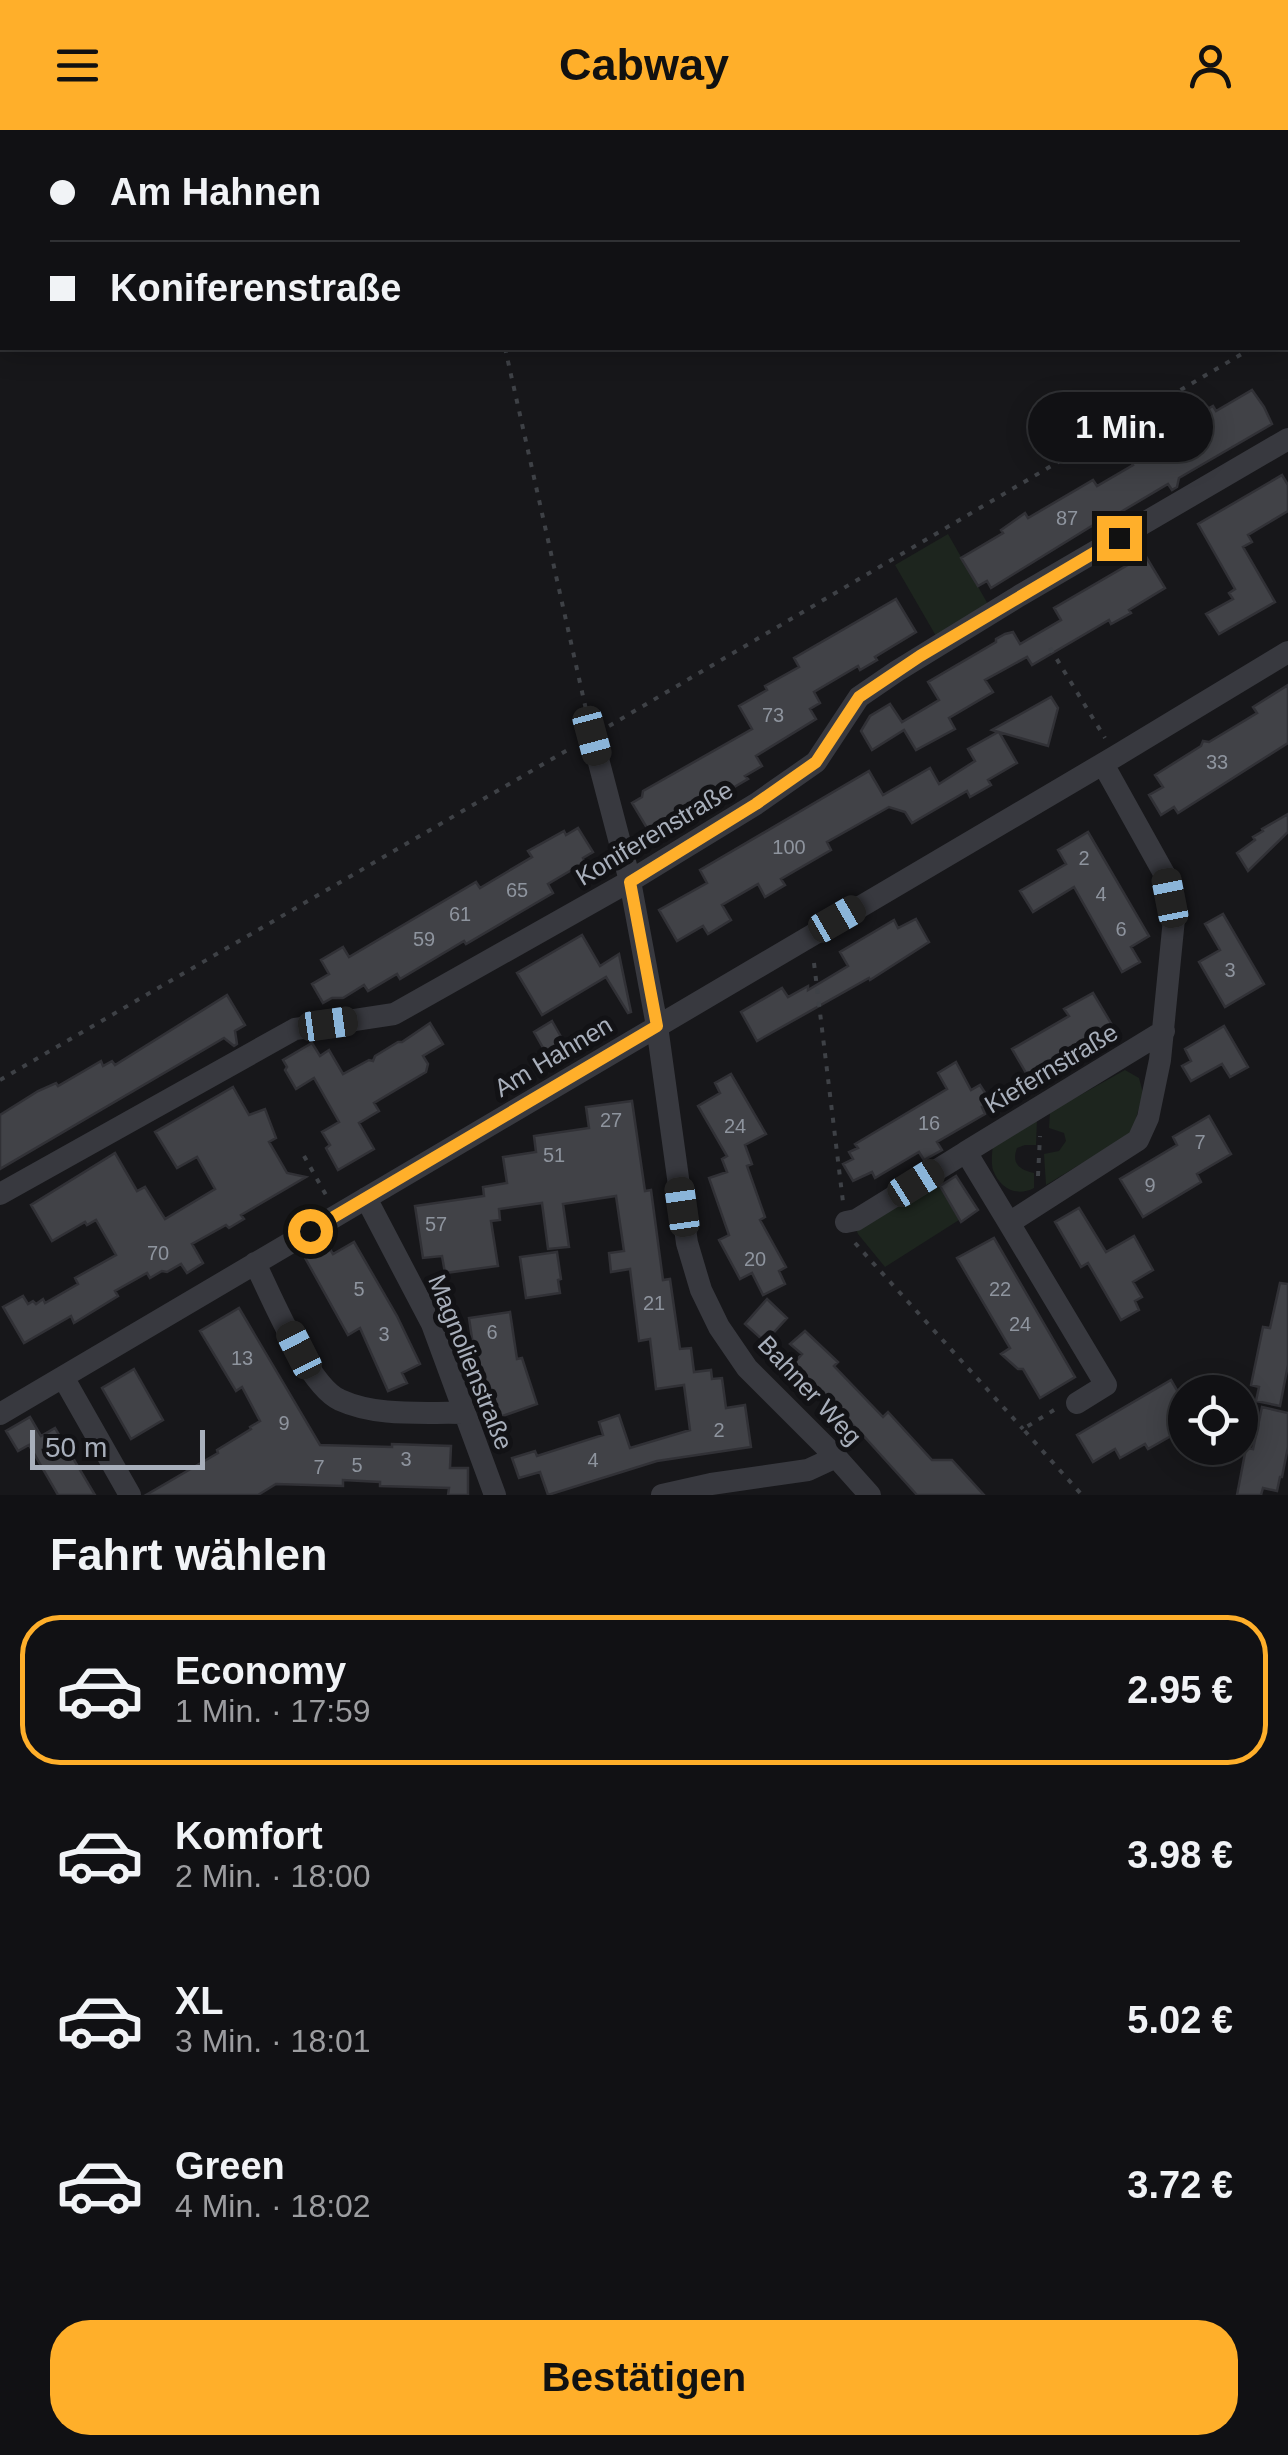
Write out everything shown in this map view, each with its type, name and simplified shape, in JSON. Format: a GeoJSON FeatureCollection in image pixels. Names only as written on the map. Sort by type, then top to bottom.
{"type":"FeatureCollection","features":[{"type":"Feature","properties":{"kind":"street","name":"Koniferenstraße"},"geometry":{"type":"LineString","coordinates":[[0,1194],[295,1029],[394,1014],[630,882],[816,762],[859,697],[897,671],[1288,439]]}},
{"type":"Feature","properties":{"kind":"street","name":"Am Hahnen"},"geometry":{"type":"LineString","coordinates":[[0,1414],[1288,652]]}},
{"type":"Feature","properties":{"kind":"street","name":"Bahner Weg"},"geometry":{"type":"LineString","coordinates":[[592,736],[630,882],[657,1026],[688,1243],[701,1290],[719,1327],[747,1368],[870,1495]]}},
{"type":"Feature","properties":{"kind":"street"},"geometry":{"type":"LineString","coordinates":[[1008,1223],[1138,1140],[1148,1118],[1164,1031],[1174,919],[1166,877],[1110,760]]}},
{"type":"Feature","properties":{"kind":"street","name":"Kiefernstraße"},"geometry":{"type":"LineString","coordinates":[[846,1222],[856,1220],[1164,1031]]}},
{"type":"Feature","properties":{"kind":"street"},"geometry":{"type":"LineString","coordinates":[[966,1152],[1106,1385],[1078,1402]]}},
{"type":"Feature","properties":{"kind":"street","name":"Magnolienstraße"},"geometry":{"type":"LineString","coordinates":[[366,1198],[432,1324],[494,1495]]}},
{"type":"Feature","properties":{"kind":"street"},"geometry":{"type":"LineString","coordinates":[[254,1263],[314,1378],[336,1400],[371,1410],[463,1413]]}},
{"type":"Feature","properties":{"kind":"street"},"geometry":{"type":"LineString","coordinates":[[63,1376],[130,1495]]}},
{"type":"Feature","properties":{"kind":"street"},"geometry":{"type":"LineString","coordinates":[[662,1495],[808,1470],[836,1457]]}},
{"type":"Feature","properties":{"kind":"path"},"geometry":{"type":"LineString","coordinates":[[505,350],[592,736]]}},
{"type":"Feature","properties":{"kind":"path"},"geometry":{"type":"LineString","coordinates":[[0,1080],[1249,350]]}},
{"type":"Feature","properties":{"kind":"path"},"geometry":{"type":"LineString","coordinates":[[1050,648],[1110,760]]}},
{"type":"Feature","properties":{"kind":"path"},"geometry":{"type":"LineString","coordinates":[[1036,1204],[1042,1106]]}},
{"type":"Feature","properties":{"kind":"path"},"geometry":{"type":"LineString","coordinates":[[304,1156],[338,1214]]}},
{"type":"Feature","properties":{"kind":"path"},"geometry":{"type":"LineString","coordinates":[[1078,1402],[1062,1404],[1023,1428],[1082,1495]]}},
{"type":"Feature","properties":{"kind":"shaded area"},"geometry":{"type":"Polygon","coordinates":[[[948,534],[989,606],[936,636],[895,565],[948,534]]]}},
{"type":"Feature","properties":{"kind":"shaded area"},"geometry":{"type":"Polygon","coordinates":[[[1125,1070],[1139,1078],[1143,1093],[1132,1133],[1046,1185],[1044,1154],[1059,1151],[1066,1141],[1064,1133],[1049,1128],[1050,1112],[1125,1070]]]}},
{"type":"Feature","properties":{"kind":"shaded area"},"geometry":{"type":"Polygon","coordinates":[[[1037,1119],[1036,1145],[1017,1148],[1015,1158],[1021,1168],[1034,1173],[1034,1188],[1010,1190],[993,1170],[993,1145],[1037,1119]]]}},
{"type":"Feature","properties":{"kind":"shaded area"},"geometry":{"type":"Polygon","coordinates":[[[933,1176],[959,1220],[885,1267],[854,1224],[933,1176]]]}},
{"type":"Feature","properties":{"kind":"building"},"geometry":{"type":"Polygon","coordinates":[[[1252,390],[1272,424],[1179,478],[1172,490],[1168,484],[1114,516],[1113,513],[991,588],[987,581],[978,586],[961,558],[1003,533],[1001,530],[1025,513],[1028,518],[1093,480],[1097,486],[1133,465],[1129,459],[1197,419],[1195,416],[1213,406],[1216,411],[1252,390]]]}},
{"type":"Feature","properties":{"kind":"building"},"geometry":{"type":"Polygon","coordinates":[[[1282,475],[1288,485],[1288,511],[1248,535],[1252,542],[1243,547],[1275,602],[1219,634],[1206,614],[1233,599],[1229,593],[1235,589],[1198,524],[1282,475]]]}},
{"type":"Feature","properties":{"kind":"building"},"geometry":{"type":"Polygon","coordinates":[[[1145,555],[1165,588],[1129,610],[1131,613],[1111,624],[1109,620],[1032,665],[1027,657],[985,680],[993,692],[949,718],[955,729],[916,750],[904,730],[872,750],[861,731],[870,716],[890,704],[902,722],[939,700],[928,682],[1005,634],[1013,632],[1020,644],[1061,620],[1054,608],[1145,555]]]}},
{"type":"Feature","properties":{"kind":"building"},"geometry":{"type":"Polygon","coordinates":[[[896,599],[916,632],[860,670],[858,666],[814,692],[820,703],[810,709],[816,719],[756,756],[762,766],[745,776],[748,779],[650,833],[632,803],[642,797],[643,791],[752,729],[739,706],[799,667],[794,658],[896,599]]]}},
{"type":"Feature","properties":{"kind":"building"},"geometry":{"type":"Polygon","coordinates":[[[1288,685],[1288,743],[1178,813],[1174,807],[1161,815],[1149,795],[1163,787],[1155,775],[1203,741],[1209,742],[1257,713],[1253,707],[1288,685]]]}},
{"type":"Feature","properties":{"kind":"building"},"geometry":{"type":"Polygon","coordinates":[[[1051,697],[1058,708],[1048,746],[999,732],[1017,763],[988,780],[991,785],[970,797],[967,791],[912,823],[905,812],[889,807],[827,842],[831,850],[781,879],[785,885],[765,897],[758,884],[722,905],[731,920],[708,934],[703,926],[677,941],[659,910],[707,883],[700,870],[869,771],[883,795],[930,768],[939,784],[975,761],[968,749],[998,732],[992,730],[1051,697]]]}},
{"type":"Feature","properties":{"kind":"building"},"geometry":{"type":"Polygon","coordinates":[[[1288,814],[1288,832],[1248,871],[1237,853],[1255,840],[1253,837],[1262,829],[1288,814]]]}},
{"type":"Feature","properties":{"kind":"building"},"geometry":{"type":"Polygon","coordinates":[[[578,828],[593,852],[583,858],[585,862],[548,884],[553,893],[400,979],[397,974],[368,991],[364,985],[343,998],[323,1003],[312,984],[329,974],[321,960],[343,947],[349,957],[476,882],[480,888],[532,857],[528,851],[564,831],[566,835],[578,828]]]}},
{"type":"Feature","properties":{"kind":"building"},"geometry":{"type":"Polygon","coordinates":[[[1088,832],[1149,936],[1131,947],[1140,962],[1122,972],[1074,887],[1033,912],[1020,891],[1066,864],[1058,850],[1088,832]]]}},
{"type":"Feature","properties":{"kind":"building"},"geometry":{"type":"Polygon","coordinates":[[[1223,914],[1264,984],[1225,1007],[1199,962],[1220,950],[1205,924],[1223,914]]]}},
{"type":"Feature","properties":{"kind":"building"},"geometry":{"type":"Polygon","coordinates":[[[916,919],[929,942],[870,980],[757,1041],[741,1012],[782,988],[788,997],[808,986],[808,990],[848,966],[840,952],[894,920],[898,928],[916,919]]]}},
{"type":"Feature","properties":{"kind":"building"},"geometry":{"type":"Polygon","coordinates":[[[582,935],[600,966],[619,954],[631,1012],[628,1013],[606,977],[542,1015],[517,973],[582,935]]]}},
{"type":"Feature","properties":{"kind":"building"},"geometry":{"type":"Polygon","coordinates":[[[1093,993],[1118,1035],[1033,1085],[1012,1049],[1069,1016],[1064,1009],[1093,993]]]}},
{"type":"Feature","properties":{"kind":"building"},"geometry":{"type":"Polygon","coordinates":[[[227,995],[245,1025],[235,1031],[237,1044],[234,1046],[224,1038],[0,1169],[0,1115],[38,1091],[56,1083],[58,1086],[101,1061],[103,1066],[112,1061],[115,1065],[227,995]]]}},
{"type":"Feature","properties":{"kind":"building"},"geometry":{"type":"Polygon","coordinates":[[[552,1021],[564,1042],[546,1053],[534,1032],[552,1021]]]}},
{"type":"Feature","properties":{"kind":"building"},"geometry":{"type":"Polygon","coordinates":[[[430,1023],[443,1044],[423,1056],[428,1064],[426,1072],[374,1103],[379,1111],[359,1123],[374,1149],[338,1170],[322,1132],[339,1122],[314,1078],[296,1089],[283,1060],[312,1043],[320,1056],[329,1050],[343,1074],[373,1061],[375,1056],[430,1023]]]}},
{"type":"Feature","properties":{"kind":"building"},"geometry":{"type":"Polygon","coordinates":[[[1224,1026],[1248,1067],[1230,1077],[1222,1064],[1191,1081],[1182,1066],[1191,1061],[1185,1049],[1224,1026]]]}},
{"type":"Feature","properties":{"kind":"building"},"geometry":{"type":"Polygon","coordinates":[[[956,1062],[971,1090],[980,1085],[991,1102],[982,1107],[985,1114],[937,1142],[942,1150],[924,1160],[919,1152],[875,1178],[872,1172],[853,1181],[843,1164],[853,1159],[849,1152],[858,1148],[855,1144],[947,1089],[938,1073],[956,1062]]]}},
{"type":"Feature","properties":{"kind":"building"},"geometry":{"type":"Polygon","coordinates":[[[731,1074],[766,1134],[745,1145],[752,1164],[747,1166],[765,1217],[760,1220],[786,1267],[779,1271],[785,1284],[763,1295],[752,1273],[740,1279],[719,1240],[729,1235],[709,1178],[727,1172],[722,1159],[727,1156],[698,1106],[720,1093],[715,1083],[731,1074]]]}},
{"type":"Feature","properties":{"kind":"building"},"geometry":{"type":"Polygon","coordinates":[[[233,1087],[249,1115],[265,1109],[276,1138],[269,1142],[287,1173],[306,1177],[241,1215],[244,1219],[229,1228],[226,1225],[192,1244],[203,1263],[187,1273],[181,1264],[150,1278],[147,1273],[115,1291],[118,1296],[74,1323],[71,1316],[24,1343],[3,1307],[23,1296],[28,1304],[43,1299],[45,1303],[78,1284],[75,1278],[116,1255],[96,1220],[52,1241],[31,1205],[115,1153],[137,1191],[145,1187],[165,1219],[215,1189],[197,1157],[177,1168],[155,1132],[233,1087]]]}},
{"type":"Feature","properties":{"kind":"building"},"geometry":{"type":"Polygon","coordinates":[[[632,1101],[645,1191],[651,1190],[663,1280],[670,1279],[680,1349],[691,1348],[694,1372],[711,1370],[712,1379],[722,1378],[726,1408],[745,1405],[751,1447],[657,1461],[548,1495],[540,1472],[519,1478],[512,1458],[535,1451],[537,1456],[603,1435],[599,1422],[619,1415],[630,1448],[690,1430],[684,1385],[656,1389],[650,1339],[639,1341],[630,1269],[611,1272],[609,1253],[624,1251],[616,1196],[563,1204],[569,1247],[548,1249],[542,1203],[499,1209],[500,1220],[491,1221],[498,1266],[445,1273],[442,1256],[423,1258],[415,1206],[484,1196],[483,1187],[507,1183],[503,1157],[536,1152],[534,1136],[589,1128],[586,1107],[632,1101]]]}},
{"type":"Feature","properties":{"kind":"building"},"geometry":{"type":"Polygon","coordinates":[[[1209,1116],[1231,1154],[1197,1174],[1201,1182],[1143,1217],[1120,1179],[1177,1145],[1173,1137],[1209,1116]]]}},
{"type":"Feature","properties":{"kind":"building"},"geometry":{"type":"Polygon","coordinates":[[[956,1176],[978,1210],[961,1222],[940,1186],[956,1176]]]}},
{"type":"Feature","properties":{"kind":"building"},"geometry":{"type":"Polygon","coordinates":[[[1079,1208],[1106,1252],[1134,1236],[1153,1270],[1133,1282],[1142,1297],[1135,1301],[1139,1310],[1121,1320],[1088,1263],[1081,1267],[1055,1222],[1079,1208]]]}},
{"type":"Feature","properties":{"kind":"building"},"geometry":{"type":"Polygon","coordinates":[[[994,1238],[1075,1377],[1040,1398],[1023,1369],[1001,1354],[1010,1348],[957,1258],[994,1238]]]}},
{"type":"Feature","properties":{"kind":"building"},"geometry":{"type":"Polygon","coordinates":[[[354,1242],[420,1364],[402,1373],[407,1383],[388,1391],[360,1328],[348,1335],[304,1256],[326,1243],[333,1254],[354,1242]]]}},
{"type":"Feature","properties":{"kind":"building"},"geometry":{"type":"Polygon","coordinates":[[[557,1252],[560,1293],[526,1298],[520,1257],[557,1252]]]}},
{"type":"Feature","properties":{"kind":"building"},"geometry":{"type":"Polygon","coordinates":[[[1280,1283],[1288,1284],[1288,1365],[1280,1406],[1258,1401],[1258,1375],[1253,1375],[1263,1327],[1270,1328],[1280,1283]]]}},
{"type":"Feature","properties":{"kind":"building"},"geometry":{"type":"Polygon","coordinates":[[[767,1299],[787,1318],[765,1342],[745,1324],[767,1299]]]}},
{"type":"Feature","properties":{"kind":"building"},"geometry":{"type":"Polygon","coordinates":[[[239,1308],[320,1445],[451,1446],[450,1468],[468,1468],[468,1495],[448,1495],[449,1488],[380,1486],[380,1482],[343,1480],[343,1486],[276,1484],[258,1495],[146,1495],[218,1453],[260,1421],[242,1387],[236,1391],[200,1331],[239,1308]]]}},
{"type":"Feature","properties":{"kind":"building"},"geometry":{"type":"Polygon","coordinates":[[[510,1312],[517,1359],[522,1358],[537,1404],[494,1419],[476,1366],[469,1318],[510,1312]]]}},
{"type":"Feature","properties":{"kind":"building"},"geometry":{"type":"Polygon","coordinates":[[[805,1331],[838,1362],[834,1366],[883,1417],[888,1412],[932,1460],[952,1460],[984,1495],[917,1495],[861,1433],[791,1366],[802,1354],[790,1344],[805,1331]]]}},
{"type":"Feature","properties":{"kind":"building"},"geometry":{"type":"Polygon","coordinates":[[[134,1369],[163,1420],[131,1439],[102,1388],[134,1369]]]}},
{"type":"Feature","properties":{"kind":"building"},"geometry":{"type":"Polygon","coordinates":[[[1168,1382],[1168,1438],[1148,1449],[1145,1444],[1120,1458],[1115,1449],[1093,1462],[1077,1435],[1168,1382]]]}},
{"type":"Feature","properties":{"kind":"building"},"geometry":{"type":"Polygon","coordinates":[[[1262,1407],[1288,1413],[1288,1447],[1282,1477],[1277,1491],[1263,1488],[1261,1495],[1237,1495],[1243,1465],[1258,1465],[1262,1407]]]}},
{"type":"Feature","properties":{"kind":"building"},"geometry":{"type":"Polygon","coordinates":[[[30,1417],[41,1436],[55,1428],[95,1495],[58,1495],[29,1445],[18,1451],[6,1431],[30,1417]]]}},
{"type":"Feature","properties":{"kind":"route"},"geometry":{"type":"LineString","coordinates":[[310,1231],[657,1026],[630,882],[816,762],[859,697],[920,656],[1119,538]]}}]}
